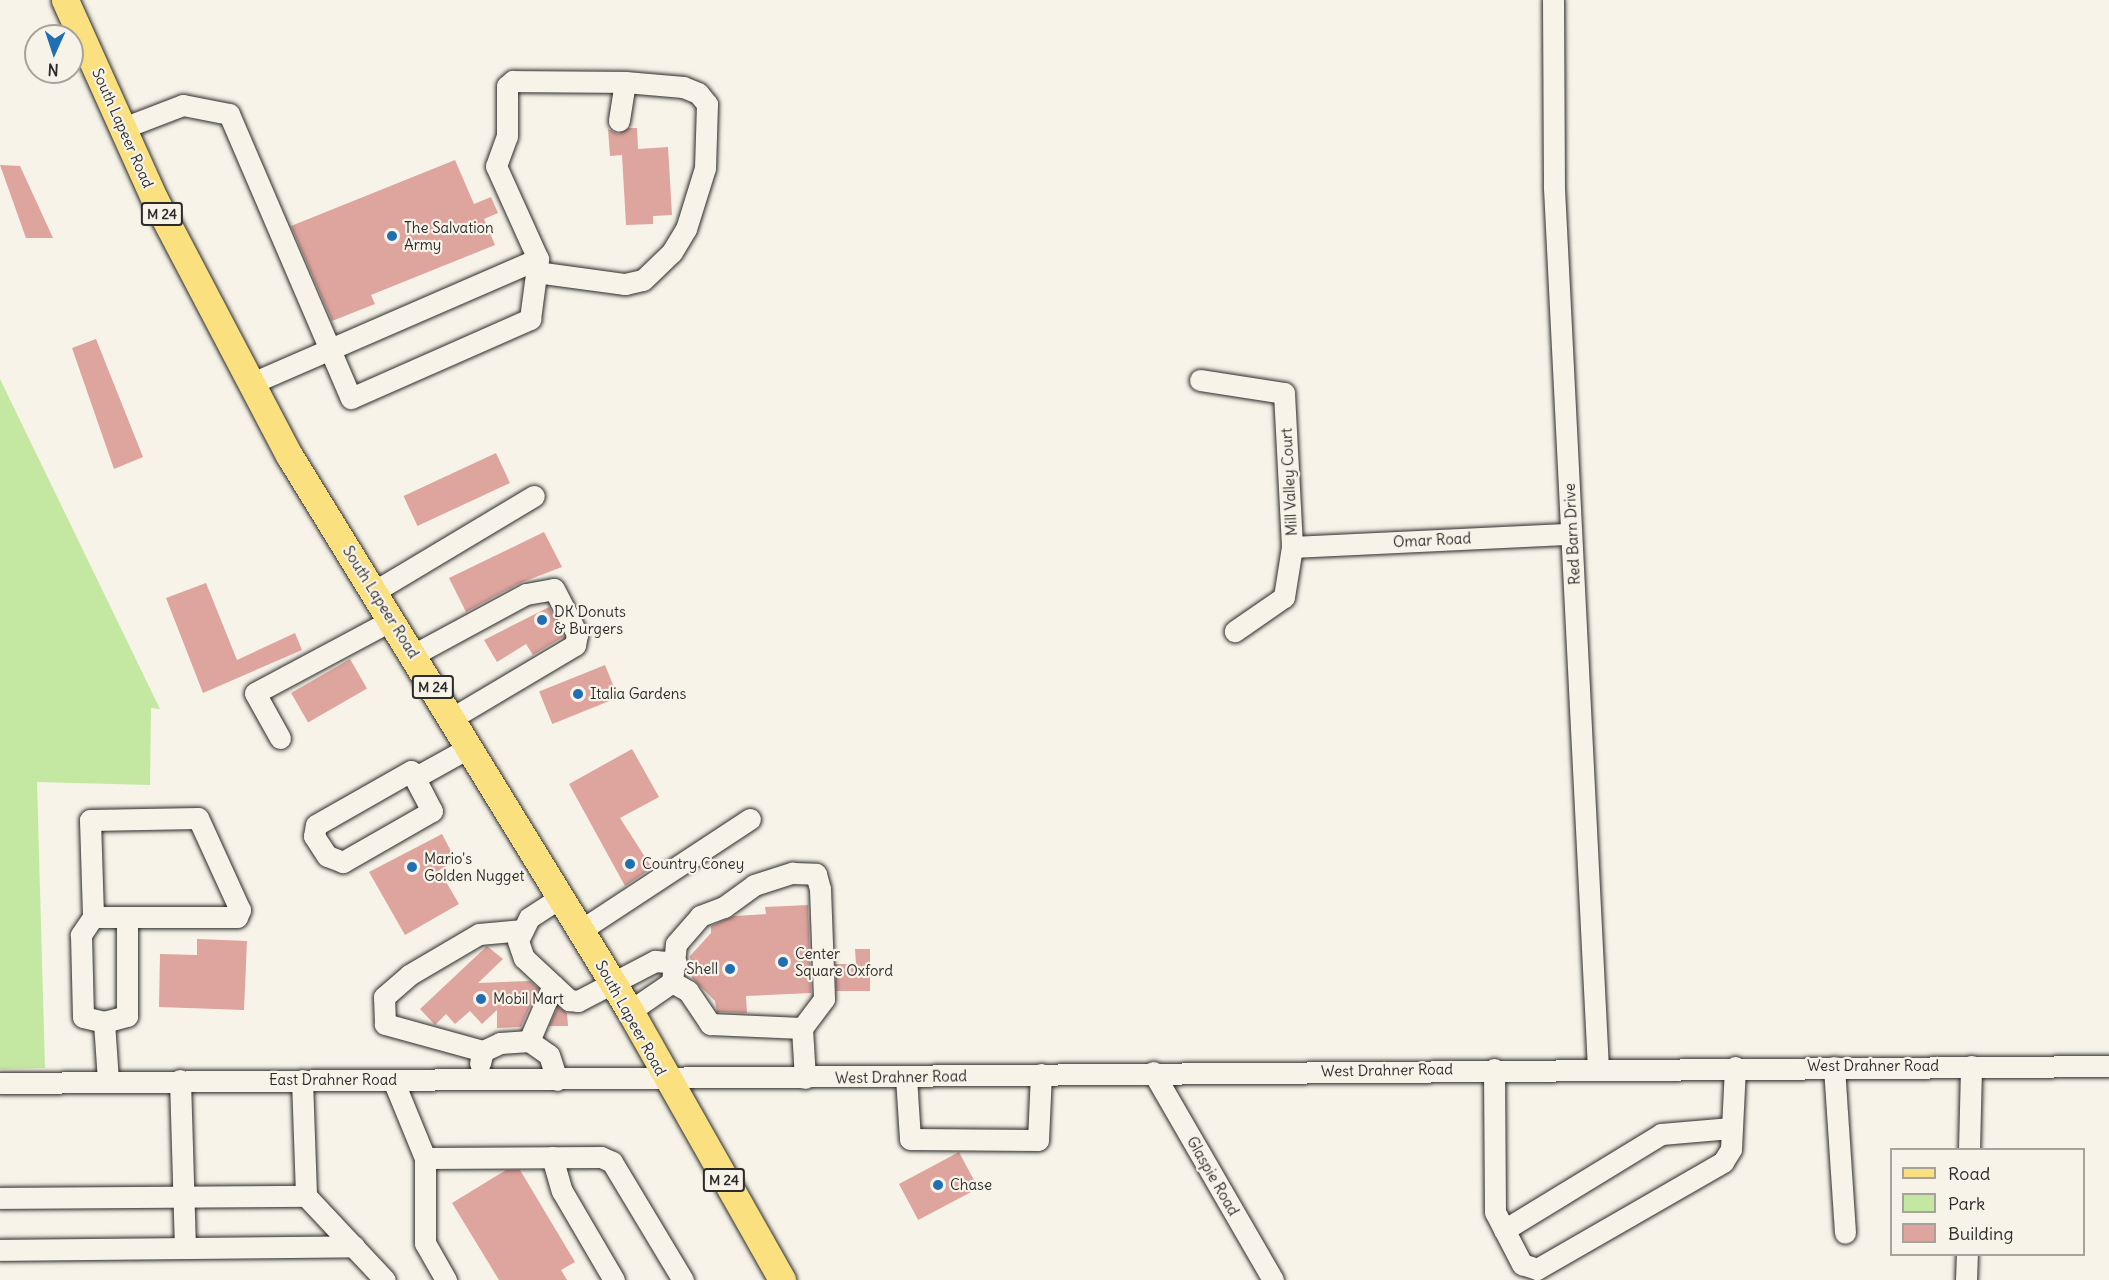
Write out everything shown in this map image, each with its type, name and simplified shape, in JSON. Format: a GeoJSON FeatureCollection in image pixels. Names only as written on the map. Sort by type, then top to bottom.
{"type":"FeatureCollection","features":[{"type":"Feature","properties":{"kind":"main road","name":"South Lapeer Road"},"geometry":{"type":"LineString","coordinates":[[65,0],[123,128],[250,384],[630,1011],[666,1080],[782,1280]]}},
{"type":"Feature","properties":{"kind":"street","name":"Red Barn Drive"},"geometry":{"type":"LineString","coordinates":[[1553,0],[1554,188],[1598,1068]]}},
{"type":"Feature","properties":{"kind":"street"},"geometry":{"type":"LineString","coordinates":[[123,128],[183,105],[229,114],[328,350],[351,398],[530,319],[537,265],[496,166],[507,136],[507,86],[513,81],[625,82],[683,87],[698,93],[706,104],[705,168],[686,229],[672,252],[643,280],[625,284],[537,265],[328,350],[250,384]]}},
{"type":"Feature","properties":{"kind":"street"},"geometry":{"type":"LineString","coordinates":[[619,121],[618,100],[625,82]]}},
{"type":"Feature","properties":{"kind":"street","name":"Mill Valley Court"},"geometry":{"type":"LineString","coordinates":[[1200,380],[1284,393],[1292,547],[1284,597],[1235,631]]}},
{"type":"Feature","properties":{"kind":"street"},"geometry":{"type":"LineString","coordinates":[[375,591],[534,496]]}},
{"type":"Feature","properties":{"kind":"street","name":"Omar Road"},"geometry":{"type":"LineString","coordinates":[[1292,547],[1571,534]]}},
{"type":"Feature","properties":{"kind":"street"},"geometry":{"type":"LineString","coordinates":[[413,655],[526,594],[554,589],[577,634],[575,645],[452,718]]}},
{"type":"Feature","properties":{"kind":"street"},"geometry":{"type":"LineString","coordinates":[[280,738],[255,693],[393,620]]}},
{"type":"Feature","properties":{"kind":"street"},"geometry":{"type":"LineString","coordinates":[[416,777],[470,747]]}},
{"type":"Feature","properties":{"kind":"street"},"geometry":{"type":"LineString","coordinates":[[406,771],[416,777],[432,811],[343,862],[327,856],[314,836],[316,825],[406,771]]}},
{"type":"Feature","properties":{"kind":"street"},"geometry":{"type":"LineString","coordinates":[[93,917],[240,914],[198,818],[90,820],[93,917],[81,935],[83,1017],[104,1022],[127,1017],[127,917]]}},
{"type":"Feature","properties":{"kind":"street"},"geometry":{"type":"LineString","coordinates":[[581,930],[750,819]]}},
{"type":"Feature","properties":{"kind":"street"},"geometry":{"type":"LineString","coordinates":[[630,1011],[674,973],[676,944],[700,916],[724,906],[754,885],[792,873],[816,874],[820,890],[824,999],[802,1028],[805,1078]]}},
{"type":"Feature","properties":{"kind":"street"},"geometry":{"type":"LineString","coordinates":[[561,897],[529,918],[519,941],[524,958],[569,1000],[578,1001],[612,981],[655,961],[674,973],[710,1024],[802,1028]]}},
{"type":"Feature","properties":{"kind":"street"},"geometry":{"type":"LineString","coordinates":[[524,930],[479,934],[409,975],[384,998],[386,1024],[483,1051],[500,1043],[529,1041],[549,1055],[557,1080]]}},
{"type":"Feature","properties":{"kind":"street"},"geometry":{"type":"LineString","coordinates":[[529,1041],[553,985]]}},
{"type":"Feature","properties":{"kind":"street"},"geometry":{"type":"LineString","coordinates":[[104,1022],[108,1081]]}},
{"type":"Feature","properties":{"kind":"street"},"geometry":{"type":"LineString","coordinates":[[476,1080],[483,1051]]}},
{"type":"Feature","properties":{"kind":"street"},"geometry":{"type":"LineString","coordinates":[[1969,1148],[1971,1065]]}},
{"type":"Feature","properties":{"kind":"street","name":"West Drahner Road"},"geometry":{"type":"LineString","coordinates":[[666,1080],[1153,1072],[1971,1065],[2109,1066]]}},
{"type":"Feature","properties":{"kind":"street"},"geometry":{"type":"LineString","coordinates":[[1834,1066],[1845,1233]]}},
{"type":"Feature","properties":{"kind":"street"},"geometry":{"type":"LineString","coordinates":[[1494,1069],[1495,1212],[1522,1264],[1529,1269],[1546,1267],[1723,1162],[1731,1149],[1735,1067]]}},
{"type":"Feature","properties":{"kind":"street","name":"Glaspie Road"},"geometry":{"type":"LineString","coordinates":[[1153,1072],[1273,1280]]}},
{"type":"Feature","properties":{"kind":"street"},"geometry":{"type":"LineString","coordinates":[[906,1077],[910,1138],[1038,1140],[1041,1074]]}},
{"type":"Feature","properties":{"kind":"street"},"geometry":{"type":"LineString","coordinates":[[180,1080],[185,1248]]}},
{"type":"Feature","properties":{"kind":"street","name":"East Drahner Road"},"geometry":{"type":"LineString","coordinates":[[0,1083],[180,1080],[666,1080]]}},
{"type":"Feature","properties":{"kind":"street"},"geometry":{"type":"LineString","coordinates":[[302,1080],[306,1196],[385,1280]]}},
{"type":"Feature","properties":{"kind":"street"},"geometry":{"type":"LineString","coordinates":[[393,1080],[425,1158],[425,1244],[446,1280]]}},
{"type":"Feature","properties":{"kind":"street"},"geometry":{"type":"LineString","coordinates":[[1504,1230],[1661,1134],[1731,1128]]}},
{"type":"Feature","properties":{"kind":"street"},"geometry":{"type":"LineString","coordinates":[[552,1157],[562,1191],[614,1280]]}},
{"type":"Feature","properties":{"kind":"street"},"geometry":{"type":"LineString","coordinates":[[425,1158],[601,1157],[612,1162],[684,1280]]}},
{"type":"Feature","properties":{"kind":"street"},"geometry":{"type":"LineString","coordinates":[[0,1198],[306,1196]]}},
{"type":"Feature","properties":{"kind":"street"},"geometry":{"type":"LineString","coordinates":[[0,1250],[354,1246]]}},
{"type":"Feature","properties":{"kind":"street"},"geometry":{"type":"LineString","coordinates":[[1966,1280],[1967,1256]]}},
{"type":"Feature","properties":{"kind":"green space"},"geometry":{"type":"Polygon","coordinates":[[[0,379],[160,709],[151,708],[150,785],[37,782],[45,1068],[0,1069],[0,379]]]}},
{"type":"Feature","properties":{"kind":"building"},"geometry":{"type":"Polygon","coordinates":[[[629,128],[637,128],[638,149],[668,147],[672,215],[653,216],[653,224],[626,225],[622,155],[610,156],[608,129],[618,134],[629,128]]]}},
{"type":"Feature","properties":{"kind":"building","name":"The Salvation Army"},"geometry":{"type":"Polygon","coordinates":[[[455,160],[474,204],[491,197],[498,213],[484,219],[495,245],[371,295],[375,304],[332,321],[291,226],[455,160]]]}},
{"type":"Feature","properties":{"kind":"building"},"geometry":{"type":"Polygon","coordinates":[[[0,165],[20,166],[53,238],[26,238],[0,165]]]}},
{"type":"Feature","properties":{"kind":"building"},"geometry":{"type":"Polygon","coordinates":[[[96,339],[143,457],[114,469],[72,348],[96,339]]]}},
{"type":"Feature","properties":{"kind":"building"},"geometry":{"type":"Polygon","coordinates":[[[496,453],[510,483],[418,526],[404,496],[496,453]]]}},
{"type":"Feature","properties":{"kind":"building"},"geometry":{"type":"Polygon","coordinates":[[[544,532],[562,567],[520,583],[466,612],[449,578],[544,532]]]}},
{"type":"Feature","properties":{"kind":"building"},"geometry":{"type":"Polygon","coordinates":[[[206,583],[237,660],[295,633],[302,650],[203,693],[166,598],[206,583]]]}},
{"type":"Feature","properties":{"kind":"building","name":"DK Donuts & Burgers"},"geometry":{"type":"Polygon","coordinates":[[[549,607],[563,637],[533,655],[526,644],[497,662],[484,640],[549,607]]]}},
{"type":"Feature","properties":{"kind":"building"},"geometry":{"type":"Polygon","coordinates":[[[350,659],[367,688],[308,722],[291,693],[350,659]]]}},
{"type":"Feature","properties":{"kind":"building","name":"Italia Gardens"},"geometry":{"type":"Polygon","coordinates":[[[605,665],[618,697],[552,724],[539,692],[605,665]]]}},
{"type":"Feature","properties":{"kind":"building"},"geometry":{"type":"Polygon","coordinates":[[[632,749],[659,797],[620,818],[652,868],[625,886],[569,784],[632,749]]]}},
{"type":"Feature","properties":{"kind":"building"},"geometry":{"type":"Polygon","coordinates":[[[442,834],[456,861],[439,870],[459,904],[405,935],[369,872],[442,834]]]}},
{"type":"Feature","properties":{"kind":"building"},"geometry":{"type":"Polygon","coordinates":[[[808,905],[811,993],[746,996],[747,1013],[717,1012],[715,1001],[692,978],[690,956],[711,933],[711,926],[734,916],[766,914],[765,907],[808,905]]]}},
{"type":"Feature","properties":{"kind":"building"},"geometry":{"type":"Polygon","coordinates":[[[197,939],[247,941],[244,1010],[159,1007],[160,954],[197,955],[197,939]]]}},
{"type":"Feature","properties":{"kind":"building"},"geometry":{"type":"Polygon","coordinates":[[[487,946],[503,959],[478,983],[530,981],[538,988],[521,1027],[497,1028],[497,1010],[482,1024],[470,1011],[455,1024],[446,1014],[435,1025],[420,1009],[487,946]]]}},
{"type":"Feature","properties":{"kind":"building"},"geometry":{"type":"Polygon","coordinates":[[[855,949],[870,949],[870,991],[836,991],[835,964],[856,964],[855,949]]]}},
{"type":"Feature","properties":{"kind":"building"},"geometry":{"type":"Polygon","coordinates":[[[558,1007],[567,1013],[568,1026],[549,1026],[558,1007]]]}},
{"type":"Feature","properties":{"kind":"building","name":"Chase"},"geometry":{"type":"Polygon","coordinates":[[[959,1152],[978,1188],[918,1220],[899,1184],[959,1152]]]}},
{"type":"Feature","properties":{"kind":"building"},"geometry":{"type":"Polygon","coordinates":[[[506,1170],[520,1170],[575,1262],[561,1270],[567,1280],[499,1280],[452,1203],[506,1170]]]}},
{"type":"Feature","properties":{"kind":"place","name":"The Salvation Army"},"geometry":{"type":"Point","coordinates":[392,236]}},
{"type":"Feature","properties":{"kind":"place","name":"DK Donuts & Burgers"},"geometry":{"type":"Point","coordinates":[542,620]}},
{"type":"Feature","properties":{"kind":"place","name":"Italia Gardens"},"geometry":{"type":"Point","coordinates":[578,694]}},
{"type":"Feature","properties":{"kind":"place","name":"Country Coney"},"geometry":{"type":"Point","coordinates":[630,864]}},
{"type":"Feature","properties":{"kind":"place","name":"Mario's Golden Nugget"},"geometry":{"type":"Point","coordinates":[412,867]}},
{"type":"Feature","properties":{"kind":"place","name":"Center Square Oxford"},"geometry":{"type":"Point","coordinates":[783,962]}},
{"type":"Feature","properties":{"kind":"place","name":"Shell"},"geometry":{"type":"Point","coordinates":[730,969]}},
{"type":"Feature","properties":{"kind":"place","name":"Mobil Mart"},"geometry":{"type":"Point","coordinates":[481,999]}},
{"type":"Feature","properties":{"kind":"place","name":"Chase"},"geometry":{"type":"Point","coordinates":[938,1185]}}]}
